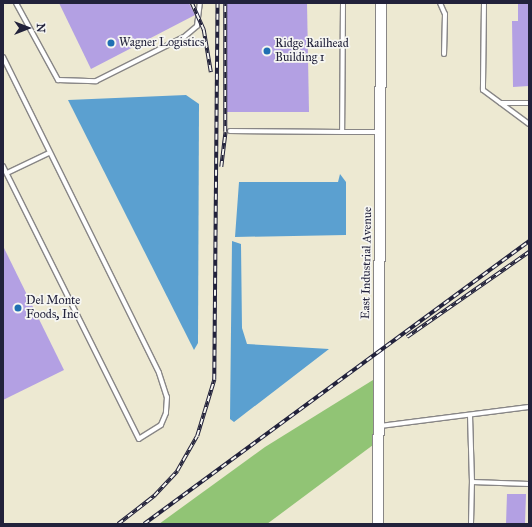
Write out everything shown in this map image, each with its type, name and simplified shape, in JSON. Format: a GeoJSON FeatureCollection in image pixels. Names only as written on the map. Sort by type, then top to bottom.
{"type":"FeatureCollection","features":[{"type":"Feature","properties":{"kind":"street","name":"East Industrial Avenue"},"geometry":{"type":"LineString","coordinates":[[378,524],[377,426],[381,132],[381,3]]}},
{"type":"Feature","properties":{"kind":"lane"},"geometry":{"type":"LineString","coordinates":[[16,3],[58,80],[96,81],[184,37],[197,26],[200,3]]}},
{"type":"Feature","properties":{"kind":"lane"},"geometry":{"type":"LineString","coordinates":[[342,132],[344,3]]}},
{"type":"Feature","properties":{"kind":"lane"},"geometry":{"type":"LineString","coordinates":[[440,3],[445,14],[444,54]]}},
{"type":"Feature","properties":{"kind":"lane"},"geometry":{"type":"LineString","coordinates":[[484,3],[483,90],[529,124]]}},
{"type":"Feature","properties":{"kind":"lane"},"geometry":{"type":"LineString","coordinates":[[3,57],[49,153],[159,373],[168,397],[161,425],[139,439],[3,166]]}},
{"type":"Feature","properties":{"kind":"lane"},"geometry":{"type":"LineString","coordinates":[[500,103],[529,103]]}},
{"type":"Feature","properties":{"kind":"lane"},"geometry":{"type":"LineString","coordinates":[[230,131],[381,132]]}},
{"type":"Feature","properties":{"kind":"lane"},"geometry":{"type":"LineString","coordinates":[[7,173],[49,153]]}},
{"type":"Feature","properties":{"kind":"lane"},"geometry":{"type":"LineString","coordinates":[[377,426],[529,407]]}},
{"type":"Feature","properties":{"kind":"lane"},"geometry":{"type":"LineString","coordinates":[[470,414],[472,481],[471,524]]}},
{"type":"Feature","properties":{"kind":"lane"},"geometry":{"type":"LineString","coordinates":[[472,481],[529,484]]}},
{"type":"Feature","properties":{"kind":"green space"},"geometry":{"type":"Polygon","coordinates":[[[373,380],[373,445],[267,524],[159,524],[265,447],[373,380]]]}},
{"type":"Feature","properties":{"kind":"water"},"geometry":{"type":"Polygon","coordinates":[[[186,95],[199,104],[198,343],[194,350],[68,100],[186,95]]]}},
{"type":"Feature","properties":{"kind":"water"},"geometry":{"type":"Polygon","coordinates":[[[340,174],[346,182],[346,235],[235,237],[239,182],[338,182],[340,174]]]}},
{"type":"Feature","properties":{"kind":"water"},"geometry":{"type":"Polygon","coordinates":[[[232,241],[241,244],[242,328],[247,344],[329,349],[234,422],[230,419],[232,241]]]}},
{"type":"Feature","properties":{"kind":"building","name":"Wagner Logistics"},"geometry":{"type":"Polygon","coordinates":[[[59,3],[189,3],[195,15],[91,69],[59,3]]]}},
{"type":"Feature","properties":{"kind":"building","name":"Ridge Railhead Building 1"},"geometry":{"type":"Polygon","coordinates":[[[227,3],[307,3],[309,112],[227,112],[227,3]]]}},
{"type":"Feature","properties":{"kind":"building"},"geometry":{"type":"Polygon","coordinates":[[[518,3],[529,3],[529,86],[513,87],[512,21],[518,21],[518,3]]]}},
{"type":"Feature","properties":{"kind":"building","name":"Del Monte Foods, Inc"},"geometry":{"type":"Polygon","coordinates":[[[3,246],[64,370],[3,400],[3,246]]]}},
{"type":"Feature","properties":{"kind":"building"},"geometry":{"type":"Polygon","coordinates":[[[507,494],[526,494],[525,524],[506,524],[507,494]]]}},
{"type":"Feature","properties":{"kind":"railway"},"geometry":{"type":"LineString","coordinates":[[192,3],[204,30],[211,72]]}},
{"type":"Feature","properties":{"kind":"railway"},"geometry":{"type":"LineString","coordinates":[[118,524],[154,496],[177,471],[197,436],[214,380],[217,3]]}},
{"type":"Feature","properties":{"kind":"railway"},"geometry":{"type":"LineString","coordinates":[[221,167],[225,132],[225,3]]}},
{"type":"Feature","properties":{"kind":"railway"},"geometry":{"type":"LineString","coordinates":[[144,524],[529,241]]}},
{"type":"Feature","properties":{"kind":"railway"},"geometry":{"type":"LineString","coordinates":[[407,337],[529,252]]}},
{"type":"Feature","properties":{"kind":"place","name":"Wagner Logistics"},"geometry":{"type":"Point","coordinates":[111,43]}},
{"type":"Feature","properties":{"kind":"place","name":"Ridge Railhead Building 1"},"geometry":{"type":"Point","coordinates":[267,51]}},
{"type":"Feature","properties":{"kind":"place","name":"Del Monte Foods, Inc"},"geometry":{"type":"Point","coordinates":[18,308]}}]}
